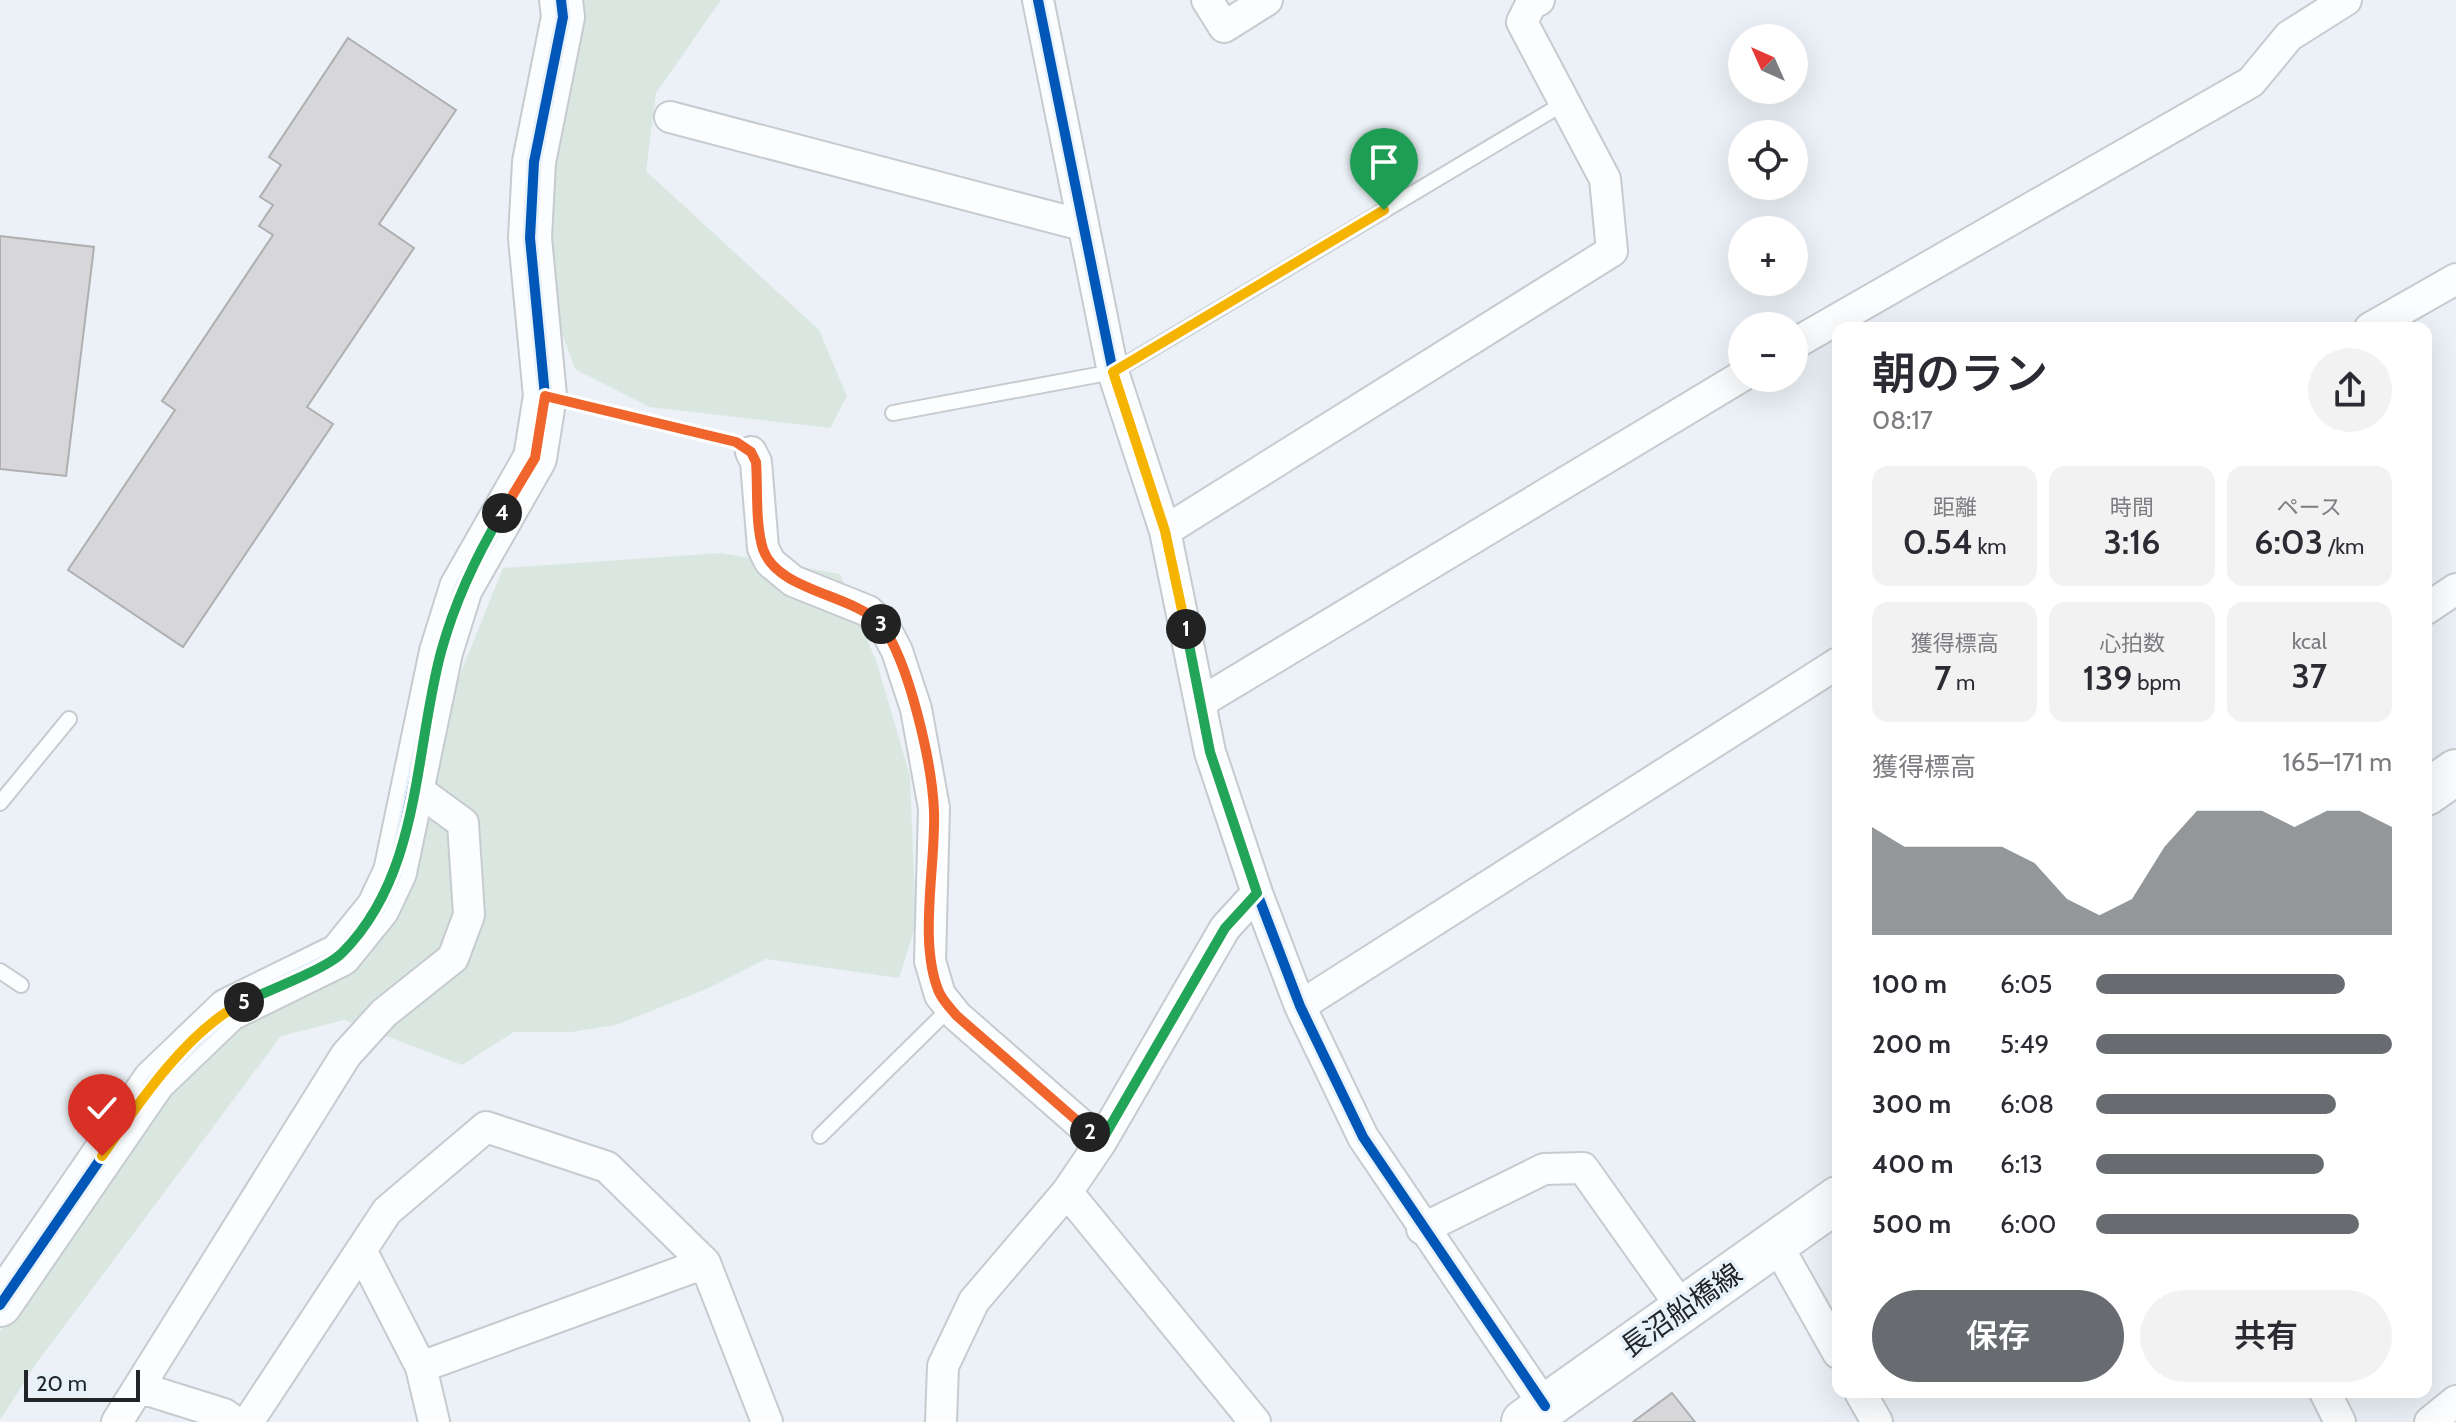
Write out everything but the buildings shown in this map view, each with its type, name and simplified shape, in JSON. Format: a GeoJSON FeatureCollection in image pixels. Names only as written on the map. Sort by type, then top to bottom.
{"type":"FeatureCollection","features":[{"type":"Feature","properties":{"kind":"main road"},"geometry":{"type":"LineString","coordinates":[[2432,789],[2456,772]]}},
{"type":"Feature","properties":{"kind":"main road","name":"長沼船橋線"},"geometry":{"type":"LineString","coordinates":[[1534,1414],[1832,1203]]}},
{"type":"Feature","properties":{"kind":"street"},"geometry":{"type":"LineString","coordinates":[[0,1305],[154,1081],[228,1010],[340,955],[378,908],[395,872],[441,652],[461,588],[535,458],[545,396],[530,238],[534,162],[563,17],[561,0]]}},
{"type":"Feature","properties":{"kind":"street"},"geometry":{"type":"LineString","coordinates":[[1038,0],[1113,372],[1165,531],[1210,752],[1257,893],[1300,1006],[1363,1137],[1534,1414]]}},
{"type":"Feature","properties":{"kind":"street"},"geometry":{"type":"LineString","coordinates":[[1207,0],[1224,27],[1267,0]]}},
{"type":"Feature","properties":{"kind":"street"},"geometry":{"type":"LineString","coordinates":[[1165,531],[1612,251],[1605,179],[1522,22],[1531,4],[1539,0]]}},
{"type":"Feature","properties":{"kind":"street"},"geometry":{"type":"LineString","coordinates":[[1832,322],[2251,82],[2289,36],[2346,0]]}},
{"type":"Feature","properties":{"kind":"street"},"geometry":{"type":"LineString","coordinates":[[670,117],[1082,225]]}},
{"type":"Feature","properties":{"kind":"street"},"geometry":{"type":"LineString","coordinates":[[2381,322],[2456,279]]}},
{"type":"Feature","properties":{"kind":"street"},"geometry":{"type":"LineString","coordinates":[[1808,336],[1832,322]]}},
{"type":"Feature","properties":{"kind":"street"},"geometry":{"type":"LineString","coordinates":[[1201,702],[1728,384]]}},
{"type":"Feature","properties":{"kind":"street"},"geometry":{"type":"LineString","coordinates":[[751,452],[756,462],[763,548],[770,562],[793,581],[868,611],[884,626],[897,651],[916,709],[934,808],[930,961],[940,995],[950,1008],[1101,1142]]}},
{"type":"Feature","properties":{"kind":"street"},"geometry":{"type":"LineString","coordinates":[[2432,605],[2456,589]]}},
{"type":"Feature","properties":{"kind":"street"},"geometry":{"type":"LineString","coordinates":[[1300,1006],[1832,667]]}},
{"type":"Feature","properties":{"kind":"street"},"geometry":{"type":"LineString","coordinates":[[117,1422],[346,1055],[384,1013],[453,958],[469,915],[463,823],[415,788]]}},
{"type":"Feature","properties":{"kind":"street"},"geometry":{"type":"LineString","coordinates":[[941,1422],[943,1366],[974,1301],[1067,1192],[1101,1142],[1225,928],[1257,893]]}},
{"type":"Feature","properties":{"kind":"street"},"geometry":{"type":"LineString","coordinates":[[248,1422],[387,1211],[486,1127],[607,1167],[705,1263],[767,1422]]}},
{"type":"Feature","properties":{"kind":"street"},"geometry":{"type":"LineString","coordinates":[[1422,1229],[1544,1169],[1583,1168],[1683,1309]]}},
{"type":"Feature","properties":{"kind":"street"},"geometry":{"type":"LineString","coordinates":[[1067,1192],[1255,1422]]}},
{"type":"Feature","properties":{"kind":"street"},"geometry":{"type":"LineString","coordinates":[[1776,1243],[1832,1342]]}},
{"type":"Feature","properties":{"kind":"street"},"geometry":{"type":"LineString","coordinates":[[362,1252],[421,1367],[434,1422]]}},
{"type":"Feature","properties":{"kind":"street"},"geometry":{"type":"LineString","coordinates":[[421,1367],[705,1263]]}},
{"type":"Feature","properties":{"kind":"street"},"geometry":{"type":"LineString","coordinates":[[141,1388],[224,1414],[235,1422]]}},
{"type":"Feature","properties":{"kind":"street"},"geometry":{"type":"LineString","coordinates":[[1863,1398],[1877,1422]]}},
{"type":"Feature","properties":{"kind":"street"},"geometry":{"type":"LineString","coordinates":[[2328,1398],[2340,1422]]}},
{"type":"Feature","properties":{"kind":"street"},"geometry":{"type":"LineString","coordinates":[[2430,1422],[2456,1401]]}},
{"type":"Feature","properties":{"kind":"lane"},"geometry":{"type":"LineString","coordinates":[[893,413],[1113,372],[1566,102]]}},
{"type":"Feature","properties":{"kind":"lane"},"geometry":{"type":"LineString","coordinates":[[0,803],[69,719]]}},
{"type":"Feature","properties":{"kind":"lane"},"geometry":{"type":"LineString","coordinates":[[0,971],[21,985]]}},
{"type":"Feature","properties":{"kind":"lane"},"geometry":{"type":"LineString","coordinates":[[820,1136],[950,1008]]}},
{"type":"Feature","properties":{"kind":"path"},"geometry":{"type":"LineString","coordinates":[[545,396],[736,442],[751,452]]}},
{"type":"Feature","properties":{"kind":"shaded area"},"geometry":{"type":"Polygon","coordinates":[[[579,0],[721,0],[656,93],[646,171],[819,330],[847,396],[830,428],[649,407],[575,369],[546,291],[549,202],[579,0]]]}},
{"type":"Feature","properties":{"kind":"shaded area"},"geometry":{"type":"Polygon","coordinates":[[[721,553],[840,574],[877,663],[910,776],[916,925],[899,978],[766,959],[709,988],[616,1025],[571,1032],[514,1032],[462,1065],[344,1020],[281,1036],[36,1364],[0,1420],[0,1332],[163,1093],[253,1012],[358,963],[440,724],[503,568],[721,553]]]}},
{"type":"Feature","properties":{"kind":"cycle path"},"geometry":{"type":"LineString","coordinates":[[0,1305],[154,1081],[228,1010],[340,955],[378,908],[395,872],[441,652],[461,588],[535,458],[545,396],[530,238],[534,162],[563,17],[561,0]]}},
{"type":"Feature","properties":{"kind":"cycle path"},"geometry":{"type":"LineString","coordinates":[[1038,0],[1113,372],[1165,531],[1210,752],[1257,893],[1300,1006],[1363,1137],[1545,1406]]}},
{"type":"Feature","properties":{"kind":"route"},"geometry":{"type":"LineString","coordinates":[[102,1156],[154,1081],[228,1010],[340,955],[378,908],[395,872],[441,652],[461,588],[474,559],[535,458],[545,396],[736,442],[751,452],[756,462],[763,548],[770,562],[793,581],[868,611],[884,626],[897,651],[916,709],[934,808],[930,961],[940,995],[957,1016],[1101,1142],[1225,928],[1257,893],[1210,752],[1165,531],[1113,372],[1384,210]]}}]}
